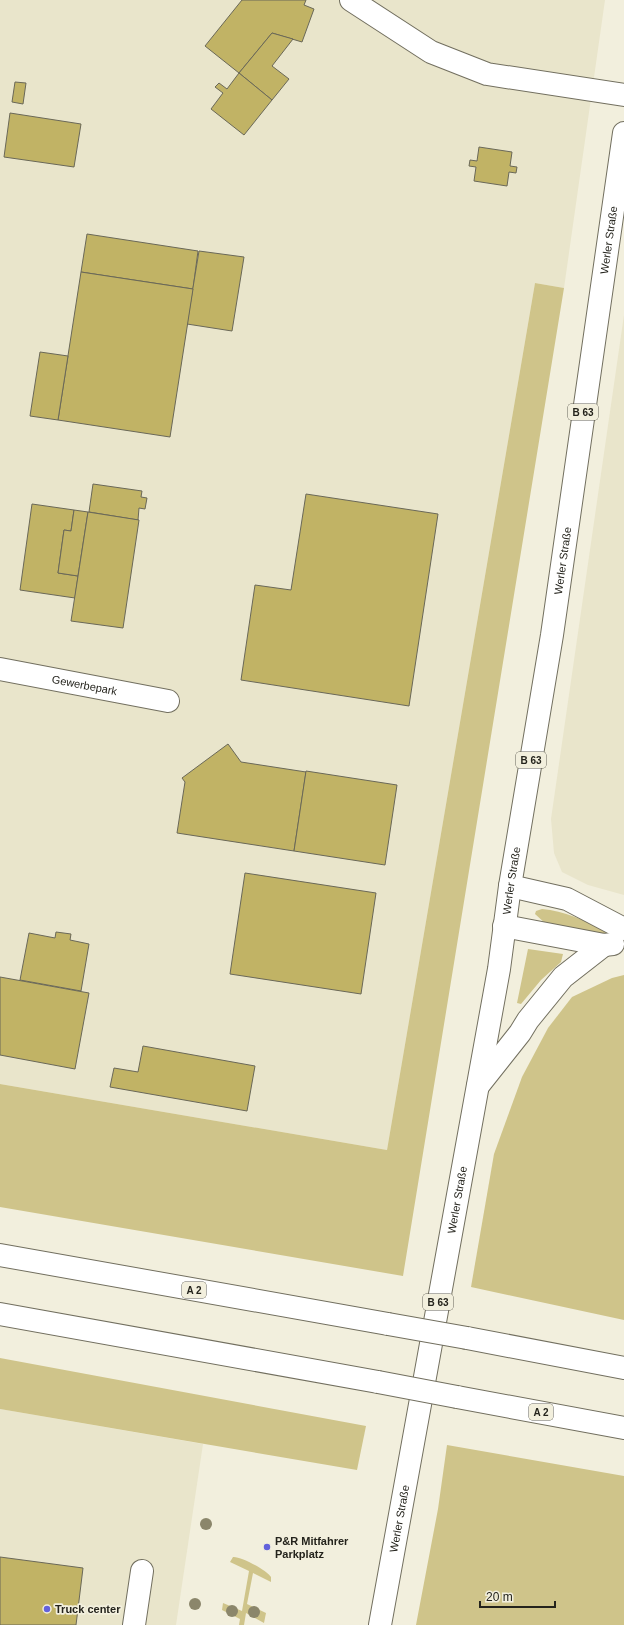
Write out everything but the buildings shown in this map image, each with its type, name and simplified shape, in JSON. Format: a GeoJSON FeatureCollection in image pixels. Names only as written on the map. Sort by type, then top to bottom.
{"type":"FeatureCollection","features":[{"type":"Feature","properties":{"kind":"main road"},"geometry":{"type":"LineString","coordinates":[[351,0],[430,52],[487,74],[624,95]]}},
{"type":"Feature","properties":{"kind":"main road","name":"Werler Straße"},"geometry":{"type":"LineString","coordinates":[[380,1625],[478,1086],[552,635],[624,133]]}},
{"type":"Feature","properties":{"kind":"main road","name":"Gewerbepark"},"geometry":{"type":"LineString","coordinates":[[0,669],[168,701]]}},
{"type":"Feature","properties":{"kind":"main road"},"geometry":{"type":"LineString","coordinates":[[510,886],[567,899],[624,929]]}},
{"type":"Feature","properties":{"kind":"main road"},"geometry":{"type":"LineString","coordinates":[[504,926],[614,944]]}},
{"type":"Feature","properties":{"kind":"main road"},"geometry":{"type":"LineString","coordinates":[[478,1086],[563,977],[614,944]]}},
{"type":"Feature","properties":{"kind":"main road","name":"A 2"},"geometry":{"type":"LineString","coordinates":[[0,1255],[467,1338],[624,1368]]}},
{"type":"Feature","properties":{"kind":"main road","name":"A 2"},"geometry":{"type":"LineString","coordinates":[[0,1314],[624,1428]]}},
{"type":"Feature","properties":{"kind":"main road"},"geometry":{"type":"LineString","coordinates":[[134,1625],[142,1571]]}},
{"type":"Feature","properties":{"kind":"shaded area"},"geometry":{"type":"Polygon","coordinates":[[[0,0],[605,0],[564,288],[535,283],[387,1150],[0,1084],[0,0]]]}},
{"type":"Feature","properties":{"kind":"shaded area"},"geometry":{"type":"Polygon","coordinates":[[[535,283],[564,288],[403,1276],[0,1207],[0,1084],[387,1150],[535,283]]]}},
{"type":"Feature","properties":{"kind":"shaded area"},"geometry":{"type":"Polygon","coordinates":[[[624,315],[624,895],[588,885],[562,872],[554,853],[551,819],[624,315]]]}},
{"type":"Feature","properties":{"kind":"shaded area"},"geometry":{"type":"Polygon","coordinates":[[[542,909],[574,917],[605,929],[607,932],[603,934],[546,924],[535,914],[536,911],[542,909]]]}},
{"type":"Feature","properties":{"kind":"shaded area"},"geometry":{"type":"Polygon","coordinates":[[[528,949],[563,954],[561,962],[541,980],[521,1004],[517,1003],[528,949]]]}},
{"type":"Feature","properties":{"kind":"shaded area"},"geometry":{"type":"Polygon","coordinates":[[[624,975],[624,1320],[471,1287],[494,1154],[522,1077],[548,1028],[572,997],[612,978],[624,975]]]}},
{"type":"Feature","properties":{"kind":"shaded area"},"geometry":{"type":"Polygon","coordinates":[[[0,1358],[366,1426],[357,1470],[0,1409],[0,1358]]]}},
{"type":"Feature","properties":{"kind":"shaded area"},"geometry":{"type":"Polygon","coordinates":[[[0,1409],[203,1444],[176,1625],[0,1625],[0,1409]]]}},
{"type":"Feature","properties":{"kind":"shaded area"},"geometry":{"type":"Polygon","coordinates":[[[447,1445],[624,1476],[624,1625],[416,1625],[438,1509],[447,1445]]]}},
{"type":"Feature","properties":{"kind":"shaded area"},"geometry":{"type":"Polygon","coordinates":[[[233,1557],[253,1564],[269,1574],[271,1577],[271,1582],[253,1573],[247,1604],[266,1613],[264,1623],[246,1613],[244,1625],[239,1625],[240,1619],[222,1610],[223,1603],[242,1611],[249,1571],[230,1562],[233,1557]]]}},
{"type":"Feature","properties":{"kind":"place","name":"P&R Mitfahrer Parkplatz"},"geometry":{"type":"Point","coordinates":[267,1547]}},
{"type":"Feature","properties":{"kind":"place","name":"Truck center"},"geometry":{"type":"Point","coordinates":[47,1609]}}]}
